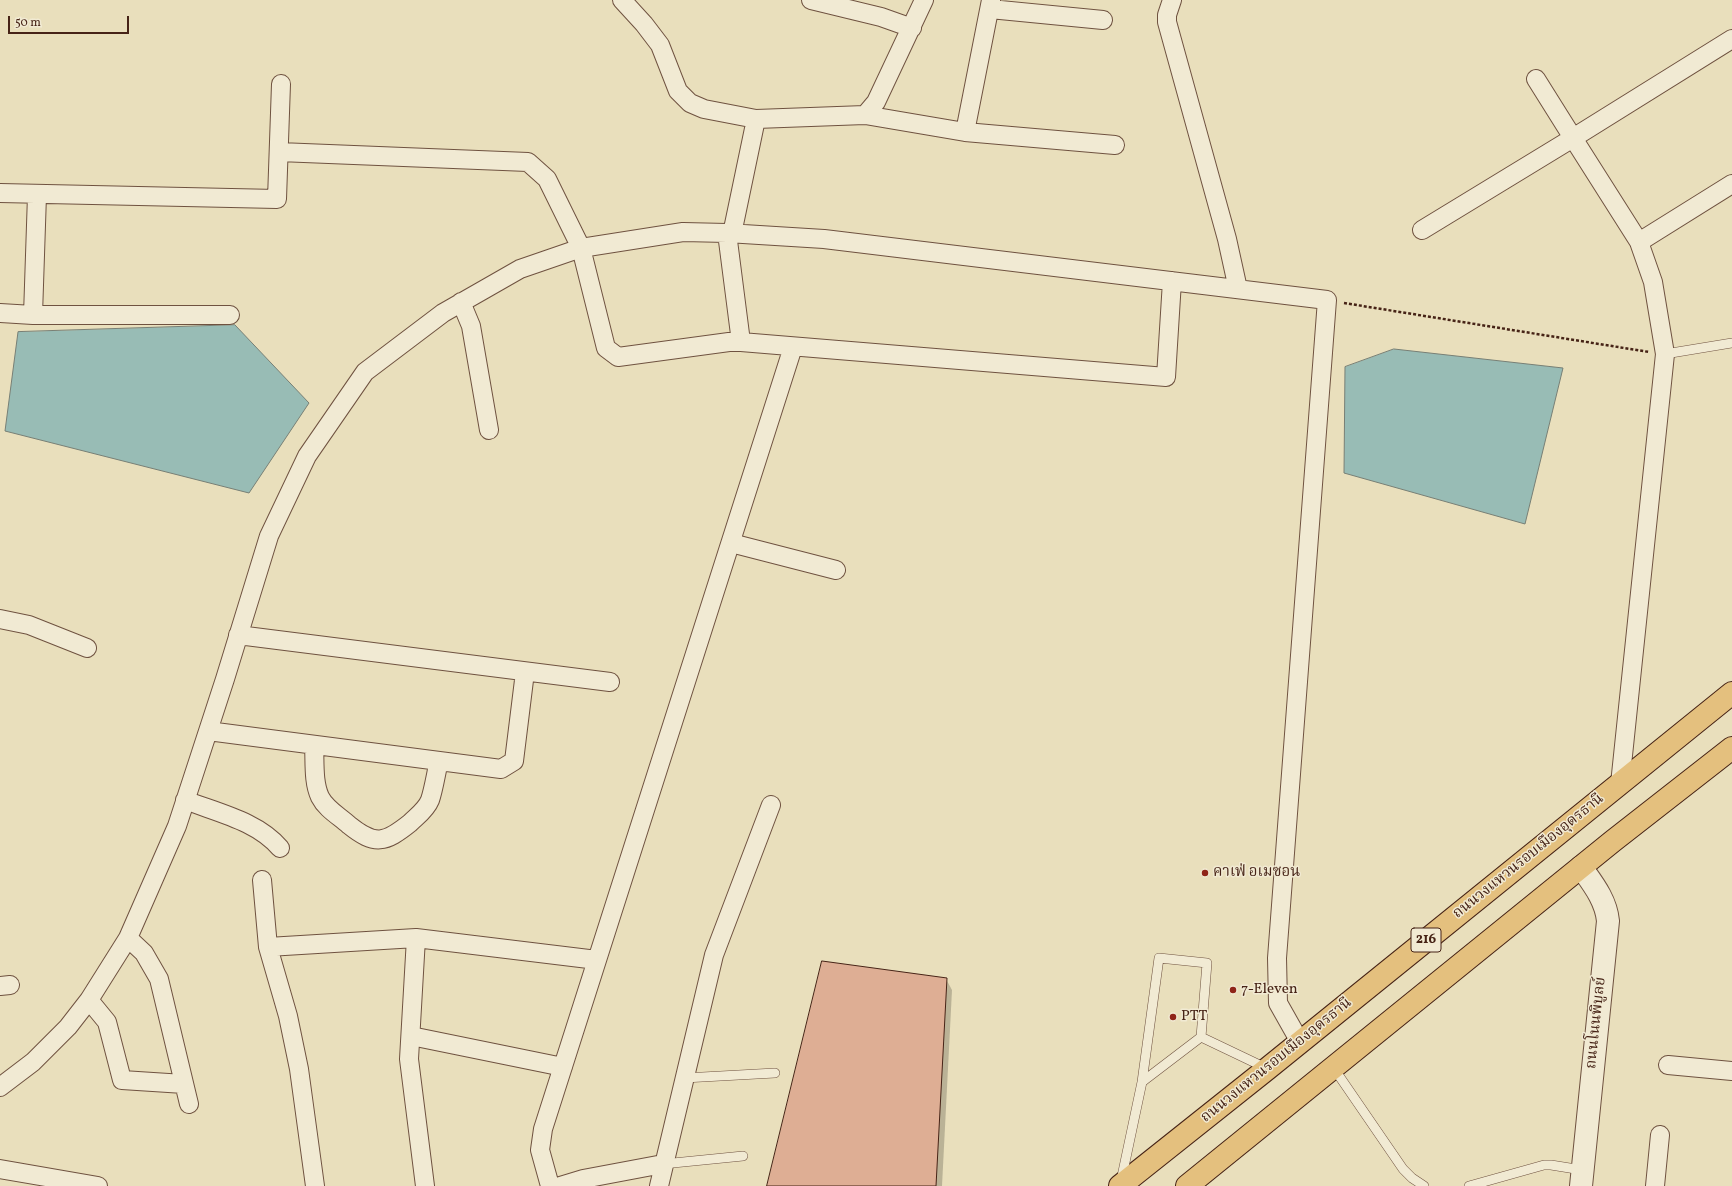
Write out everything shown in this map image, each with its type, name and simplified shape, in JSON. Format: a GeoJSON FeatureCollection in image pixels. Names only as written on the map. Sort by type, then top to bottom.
{"type":"FeatureCollection","features":[{"type":"Feature","properties":{"kind":"main road","name":"ถนนวงแหวนรอบเมืองอุดรธานี"},"geometry":{"type":"LineString","coordinates":[[1120,1186],[1732,694]]}},
{"type":"Feature","properties":{"kind":"main road","name":"216"},"geometry":{"type":"LineString","coordinates":[[1187,1186],[1581,867],[1732,748]]}},
{"type":"Feature","properties":{"kind":"street"},"geometry":{"type":"LineString","coordinates":[[622,0],[644,24],[660,45],[678,91],[690,103],[704,109],[756,119],[865,115],[965,132],[1115,146]]}},
{"type":"Feature","properties":{"kind":"street"},"geometry":{"type":"LineString","coordinates":[[811,0],[881,17],[912,28]]}},
{"type":"Feature","properties":{"kind":"street"},"geometry":{"type":"LineString","coordinates":[[865,115],[876,102],[924,0]]}},
{"type":"Feature","properties":{"kind":"street"},"geometry":{"type":"LineString","coordinates":[[1172,0],[1167,15],[1167,22],[1226,239],[1236,283]]}},
{"type":"Feature","properties":{"kind":"street"},"geometry":{"type":"LineString","coordinates":[[965,132],[991,4],[1103,20]]}},
{"type":"Feature","properties":{"kind":"street"},"geometry":{"type":"LineString","coordinates":[[1422,230],[1732,39]]}},
{"type":"Feature","properties":{"kind":"street"},"geometry":{"type":"LineString","coordinates":[[1536,80],[1639,242],[1653,282],[1665,354],[1620,784]]}},
{"type":"Feature","properties":{"kind":"street"},"geometry":{"type":"LineString","coordinates":[[0,193],[277,199],[281,84]]}},
{"type":"Feature","properties":{"kind":"street"},"geometry":{"type":"LineString","coordinates":[[741,342],[730,233],[756,119]]}},
{"type":"Feature","properties":{"kind":"street"},"geometry":{"type":"LineString","coordinates":[[279,152],[528,162],[547,179],[581,248],[606,348],[618,357],[729,342],[741,342],[1166,376],[1172,281]]}},
{"type":"Feature","properties":{"kind":"street"},"geometry":{"type":"LineString","coordinates":[[1639,242],[1732,184]]}},
{"type":"Feature","properties":{"kind":"street"},"geometry":{"type":"LineString","coordinates":[[32,314],[36,194]]}},
{"type":"Feature","properties":{"kind":"street"},"geometry":{"type":"LineString","coordinates":[[0,1087],[33,1062],[68,1027],[89,1000],[128,938],[177,826],[269,536],[307,456],[365,372],[443,313],[520,269],[581,248],[683,232],[730,233],[824,239],[1172,281],[1236,283],[1327,300],[1276,958],[1278,1004],[1300,1042]]}},
{"type":"Feature","properties":{"kind":"street"},"geometry":{"type":"LineString","coordinates":[[461,302],[471,326],[489,430]]}},
{"type":"Feature","properties":{"kind":"street"},"geometry":{"type":"LineString","coordinates":[[0,313],[230,315]]}},
{"type":"Feature","properties":{"kind":"street"},"geometry":{"type":"LineString","coordinates":[[550,1186],[540,1150],[543,1129],[793,347]]}},
{"type":"Feature","properties":{"kind":"street"},"geometry":{"type":"LineString","coordinates":[[731,543],[836,570]]}},
{"type":"Feature","properties":{"kind":"street"},"geometry":{"type":"LineString","coordinates":[[0,619],[29,625],[87,648]]}},
{"type":"Feature","properties":{"kind":"street"},"geometry":{"type":"LineString","coordinates":[[238,635],[610,682]]}},
{"type":"Feature","properties":{"kind":"street"},"geometry":{"type":"LineString","coordinates":[[208,732],[501,768],[514,761],[525,672]]}},
{"type":"Feature","properties":{"kind":"street"},"geometry":{"type":"LineString","coordinates":[[314,745],[315,774],[318,788],[326,806],[357,832],[373,839],[382,840],[390,838],[426,808],[430,800],[438,761]]}},
{"type":"Feature","properties":{"kind":"street"},"geometry":{"type":"LineString","coordinates":[[185,800],[256,827],[272,839],[280,848]]}},
{"type":"Feature","properties":{"kind":"street"},"geometry":{"type":"LineString","coordinates":[[659,1186],[663,1164],[714,955],[771,805]]}},
{"type":"Feature","properties":{"kind":"street","name":"ถนนโนนพิบูลย์"},"geometry":{"type":"LineString","coordinates":[[1581,867],[1602,897],[1608,921],[1582,1178]]}},
{"type":"Feature","properties":{"kind":"street"},"geometry":{"type":"LineString","coordinates":[[262,880],[268,947],[290,1024],[299,1069],[315,1186]]}},
{"type":"Feature","properties":{"kind":"street"},"geometry":{"type":"LineString","coordinates":[[128,938],[144,953],[159,980],[189,1104]]}},
{"type":"Feature","properties":{"kind":"street"},"geometry":{"type":"LineString","coordinates":[[268,947],[416,938],[597,960]]}},
{"type":"Feature","properties":{"kind":"street"},"geometry":{"type":"LineString","coordinates":[[416,938],[409,1059],[425,1186]]}},
{"type":"Feature","properties":{"kind":"street"},"geometry":{"type":"LineString","coordinates":[[89,1000],[107,1022],[122,1080],[184,1084]]}},
{"type":"Feature","properties":{"kind":"street"},"geometry":{"type":"LineString","coordinates":[[410,1036],[563,1068]]}},
{"type":"Feature","properties":{"kind":"street"},"geometry":{"type":"LineString","coordinates":[[1668,1065],[1732,1071]]}},
{"type":"Feature","properties":{"kind":"street"},"geometry":{"type":"LineString","coordinates":[[1655,1186],[1660,1135]]}},
{"type":"Feature","properties":{"kind":"street"},"geometry":{"type":"LineString","coordinates":[[560,1186],[583,1179],[663,1164]]}},
{"type":"Feature","properties":{"kind":"street"},"geometry":{"type":"LineString","coordinates":[[0,1169],[98,1186]]}},
{"type":"Feature","properties":{"kind":"lane"},"geometry":{"type":"LineString","coordinates":[[1665,354],[1732,343]]}},
{"type":"Feature","properties":{"kind":"lane"},"geometry":{"type":"LineString","coordinates":[[1120,1186],[1142,1082],[1159,958],[1207,963],[1201,1037],[1142,1082]]}},
{"type":"Feature","properties":{"kind":"lane"},"geometry":{"type":"LineString","coordinates":[[1201,1037],[1267,1069]]}},
{"type":"Feature","properties":{"kind":"lane"},"geometry":{"type":"LineString","coordinates":[[1333,1067],[1403,1169],[1412,1178],[1424,1186]]}},
{"type":"Feature","properties":{"kind":"lane"},"geometry":{"type":"LineString","coordinates":[[684,1078],[775,1073]]}},
{"type":"Feature","properties":{"kind":"lane"},"geometry":{"type":"LineString","coordinates":[[663,1164],[743,1156]]}},
{"type":"Feature","properties":{"kind":"lane"},"geometry":{"type":"LineString","coordinates":[[1469,1186],[1544,1165],[1551,1165],[1582,1178]]}},
{"type":"Feature","properties":{"kind":"path"},"geometry":{"type":"LineString","coordinates":[[1327,300],[1665,354]]}},
{"type":"Feature","properties":{"kind":"water"},"geometry":{"type":"Polygon","coordinates":[[[235,325],[309,403],[249,493],[5,431],[18,332],[235,325]]]}},
{"type":"Feature","properties":{"kind":"water"},"geometry":{"type":"Polygon","coordinates":[[[1394,349],[1563,368],[1525,524],[1344,473],[1345,367],[1394,349]]]}},
{"type":"Feature","properties":{"kind":"building"},"geometry":{"type":"Polygon","coordinates":[[[822,961],[947,978],[936,1186],[767,1186],[822,961]]]}},
{"type":"Feature","properties":{"kind":"place","name":"คาเฟ่ อเมซอน"},"geometry":{"type":"Point","coordinates":[1205,873]}},
{"type":"Feature","properties":{"kind":"place","name":"7-Eleven"},"geometry":{"type":"Point","coordinates":[1233,990]}},
{"type":"Feature","properties":{"kind":"place","name":"PTT"},"geometry":{"type":"Point","coordinates":[1173,1017]}}]}
